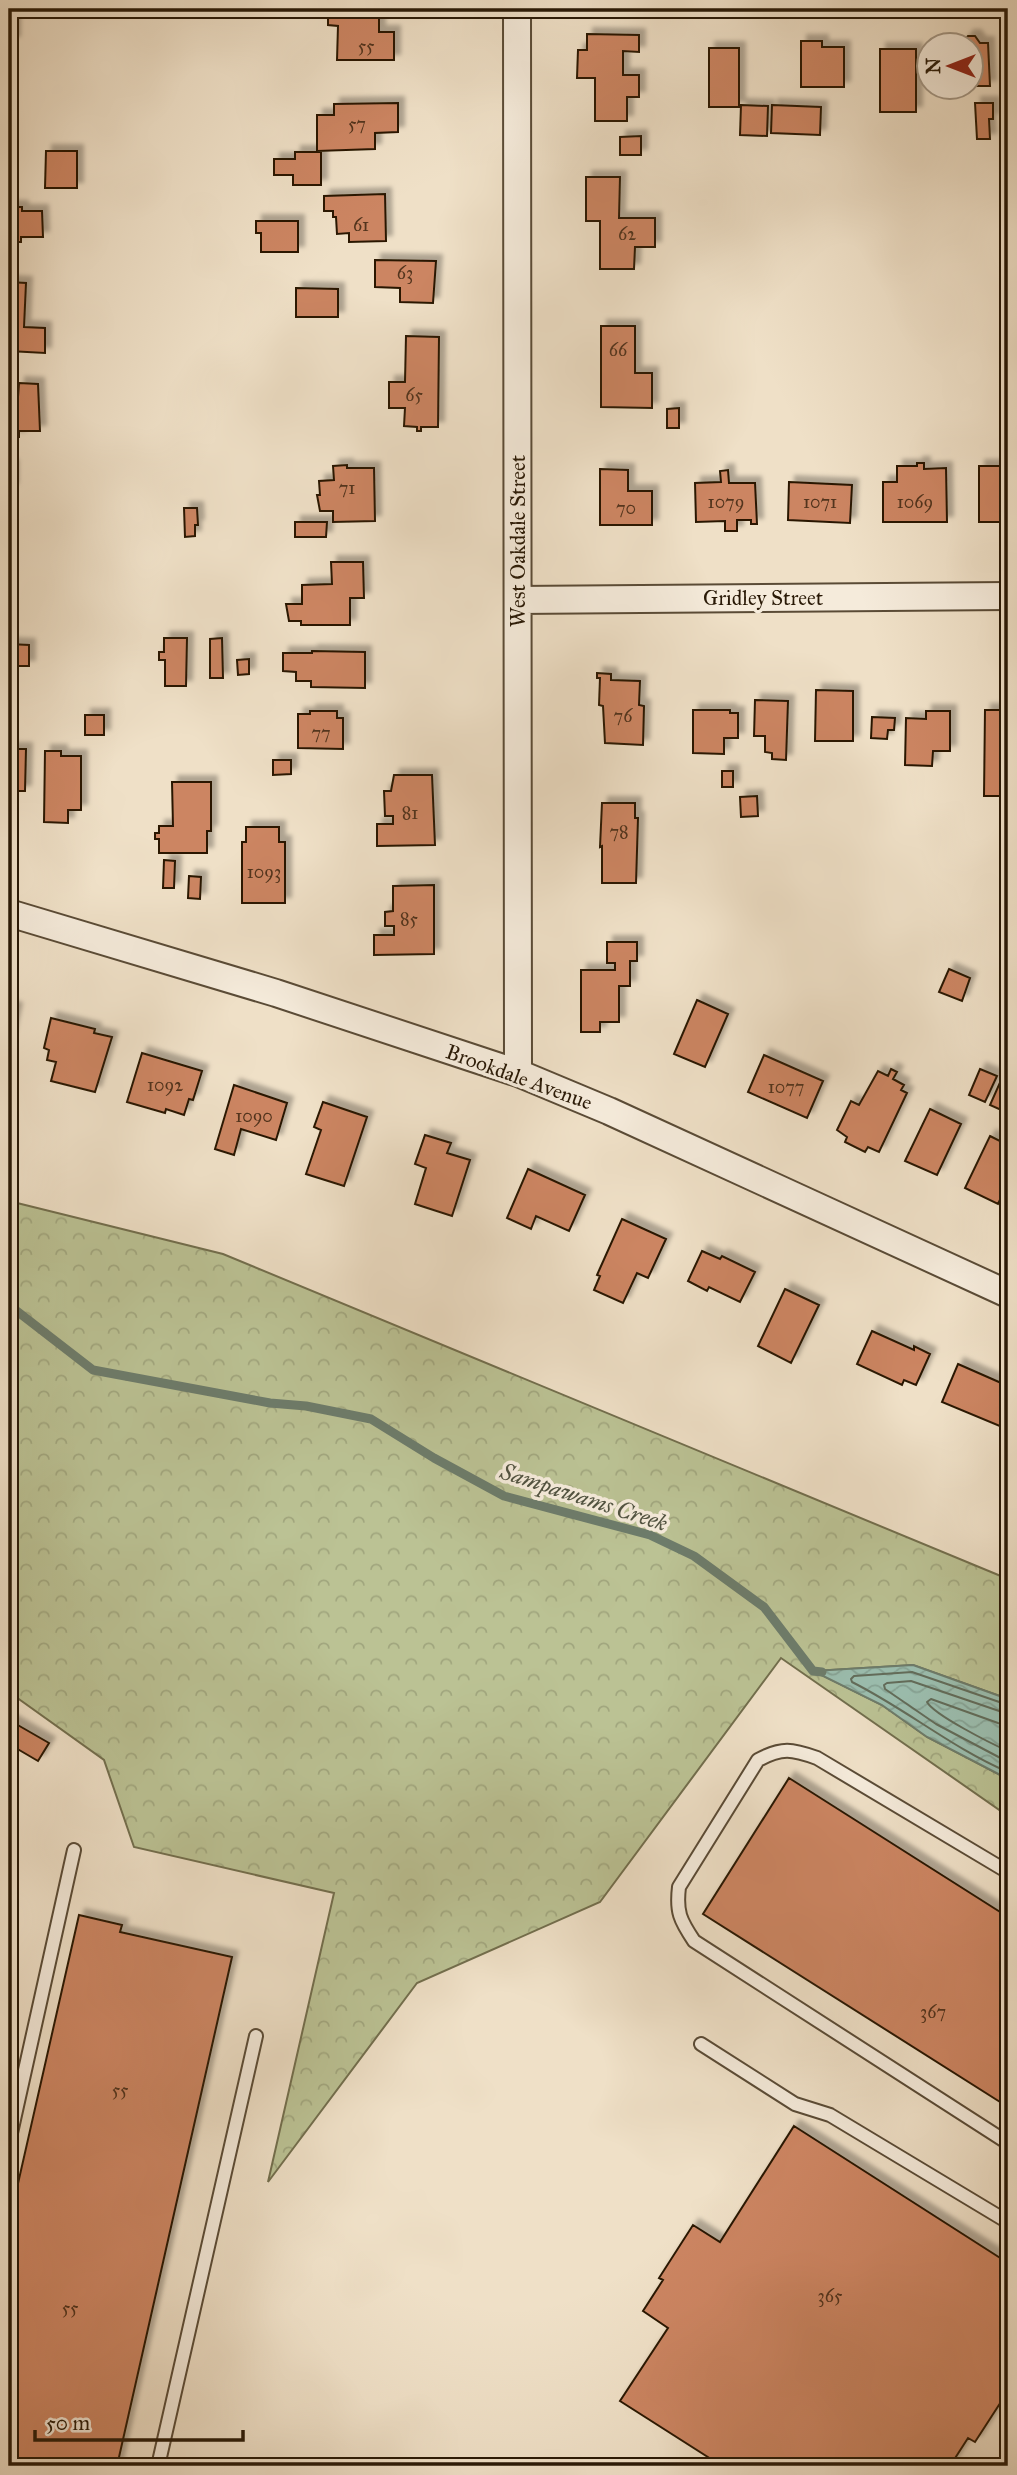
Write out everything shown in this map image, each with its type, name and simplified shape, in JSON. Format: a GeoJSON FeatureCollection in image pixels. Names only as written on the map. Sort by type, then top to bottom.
{"type":"FeatureCollection","features":[{"type":"Feature","properties":{"kind":"street","name":"West Oakdale Street"},"geometry":{"type":"LineString","coordinates":[[517,9],[518,1073]]}},
{"type":"Feature","properties":{"kind":"street","name":"Gridley Street"},"geometry":{"type":"LineString","coordinates":[[518,600],[1008,596]]}},
{"type":"Feature","properties":{"kind":"street","name":"Brookdale Avenue"},"geometry":{"type":"LineString","coordinates":[[9,913],[276,993],[518,1073],[609,1111],[1008,1294]]}},
{"type":"Feature","properties":{"kind":"lane"},"geometry":{"type":"LineString","coordinates":[[1008,1872],[817,1758],[795,1751],[776,1750],[758,1760],[679,1887],[677,1906],[681,1922],[694,1941],[1008,2143]]}},
{"type":"Feature","properties":{"kind":"lane"},"geometry":{"type":"LineString","coordinates":[[9,2142],[75,1850]]}},
{"type":"Feature","properties":{"kind":"lane"},"geometry":{"type":"LineString","coordinates":[[158,2466],[256,2036]]}},
{"type":"Feature","properties":{"kind":"lane"},"geometry":{"type":"LineString","coordinates":[[701,2044],[795,2104],[830,2115],[1008,2222]]}},
{"type":"Feature","properties":{"kind":"green space"},"geometry":{"type":"Polygon","coordinates":[[[9,1201],[223,1254],[1008,1579],[1008,1699],[913,1665],[814,1671],[882,1705],[927,1737],[1008,1779],[1008,1816],[781,1658],[600,1902],[417,1983],[268,2182],[334,1893],[134,1847],[104,1760],[9,1692],[9,1201]]]}},
{"type":"Feature","properties":{"kind":"water"},"geometry":{"type":"Polygon","coordinates":[[[913,1665],[1008,1699],[1008,1779],[927,1737],[882,1705],[813,1671],[913,1665]]]}},
{"type":"Feature","properties":{"kind":"building"},"geometry":{"type":"Polygon","coordinates":[[[9,9],[14,9],[14,42],[9,42],[9,9]]]}},
{"type":"Feature","properties":{"kind":"building"},"geometry":{"type":"Polygon","coordinates":[[[328,15],[379,15],[379,32],[394,32],[394,60],[337,60],[338,26],[328,25],[328,15]]]}},
{"type":"Feature","properties":{"kind":"building"},"geometry":{"type":"Polygon","coordinates":[[[587,34],[639,35],[639,52],[623,51],[623,75],[639,75],[639,97],[627,97],[627,121],[595,121],[595,78],[577,78],[578,50],[587,50],[587,34]]]}},
{"type":"Feature","properties":{"kind":"building"},"geometry":{"type":"Polygon","coordinates":[[[801,41],[822,41],[822,47],[844,47],[844,87],[801,87],[801,41]]]}},
{"type":"Feature","properties":{"kind":"building"},"geometry":{"type":"Polygon","coordinates":[[[986,43],[988,43],[990,86],[986,86],[986,43]]]}},
{"type":"Feature","properties":{"kind":"building"},"geometry":{"type":"Polygon","coordinates":[[[709,48],[739,48],[739,107],[709,107],[709,48]]]}},
{"type":"Feature","properties":{"kind":"building"},"geometry":{"type":"Polygon","coordinates":[[[880,49],[916,49],[916,112],[880,112],[880,49]]]}},
{"type":"Feature","properties":{"kind":"building"},"geometry":{"type":"Polygon","coordinates":[[[398,103],[398,132],[375,133],[375,149],[317,151],[317,115],[334,115],[334,104],[398,103]]]}},
{"type":"Feature","properties":{"kind":"building"},"geometry":{"type":"Polygon","coordinates":[[[975,103],[993,103],[993,119],[989,119],[990,139],[977,139],[975,103]]]}},
{"type":"Feature","properties":{"kind":"building"},"geometry":{"type":"Polygon","coordinates":[[[741,105],[768,106],[767,136],[740,135],[741,105]]]}},
{"type":"Feature","properties":{"kind":"building"},"geometry":{"type":"Polygon","coordinates":[[[772,105],[821,107],[820,135],[771,133],[772,105]]]}},
{"type":"Feature","properties":{"kind":"building"},"geometry":{"type":"Polygon","coordinates":[[[641,136],[641,155],[620,155],[620,137],[641,136]]]}},
{"type":"Feature","properties":{"kind":"building"},"geometry":{"type":"Polygon","coordinates":[[[46,151],[77,151],[77,188],[45,188],[46,151]]]}},
{"type":"Feature","properties":{"kind":"building"},"geometry":{"type":"Polygon","coordinates":[[[295,152],[321,152],[321,185],[293,185],[293,175],[274,175],[274,159],[295,159],[295,152]]]}},
{"type":"Feature","properties":{"kind":"building"},"geometry":{"type":"Polygon","coordinates":[[[586,177],[620,177],[619,218],[655,218],[655,247],[635,247],[634,269],[600,269],[600,221],[586,221],[586,177]]]}},
{"type":"Feature","properties":{"kind":"building"},"geometry":{"type":"Polygon","coordinates":[[[385,194],[386,241],[349,242],[349,233],[337,234],[333,211],[324,211],[324,196],[385,194]]]}},
{"type":"Feature","properties":{"kind":"building"},"geometry":{"type":"Polygon","coordinates":[[[9,207],[22,207],[22,211],[42,211],[43,237],[21,237],[21,242],[9,242],[9,207]]]}},
{"type":"Feature","properties":{"kind":"building"},"geometry":{"type":"Polygon","coordinates":[[[256,221],[298,221],[298,252],[261,252],[261,233],[256,233],[256,221]]]}},
{"type":"Feature","properties":{"kind":"building"},"geometry":{"type":"Polygon","coordinates":[[[375,260],[436,261],[433,303],[400,302],[400,288],[375,287],[375,260]]]}},
{"type":"Feature","properties":{"kind":"building"},"geometry":{"type":"Polygon","coordinates":[[[9,282],[26,283],[24,327],[45,328],[45,353],[9,351],[9,282]]]}},
{"type":"Feature","properties":{"kind":"building"},"geometry":{"type":"Polygon","coordinates":[[[296,288],[338,289],[338,317],[296,317],[296,288]]]}},
{"type":"Feature","properties":{"kind":"building"},"geometry":{"type":"Polygon","coordinates":[[[601,326],[635,326],[635,373],[652,373],[652,408],[601,407],[601,326]]]}},
{"type":"Feature","properties":{"kind":"building"},"geometry":{"type":"Polygon","coordinates":[[[406,336],[439,337],[438,427],[421,427],[421,431],[417,431],[417,427],[404,426],[405,408],[389,408],[389,382],[405,382],[406,336]]]}},
{"type":"Feature","properties":{"kind":"building"},"geometry":{"type":"Polygon","coordinates":[[[19,383],[38,384],[40,431],[19,431],[19,437],[9,436],[9,397],[18,397],[19,383]]]}},
{"type":"Feature","properties":{"kind":"building"},"geometry":{"type":"Polygon","coordinates":[[[679,408],[679,428],[667,428],[667,409],[679,408]]]}},
{"type":"Feature","properties":{"kind":"building"},"geometry":{"type":"Polygon","coordinates":[[[917,463],[924,463],[924,469],[946,468],[947,522],[883,522],[883,482],[897,482],[897,466],[917,466],[917,463]]]}},
{"type":"Feature","properties":{"kind":"building"},"geometry":{"type":"Polygon","coordinates":[[[347,465],[347,468],[374,468],[375,521],[333,522],[333,511],[320,511],[317,495],[320,495],[319,481],[334,480],[333,466],[347,465]]]}},
{"type":"Feature","properties":{"kind":"building"},"geometry":{"type":"Polygon","coordinates":[[[9,466],[12,466],[12,489],[9,489],[9,466]]]}},
{"type":"Feature","properties":{"kind":"building"},"geometry":{"type":"Polygon","coordinates":[[[979,466],[1003,466],[1003,482],[1008,482],[1008,522],[979,522],[979,466]]]}},
{"type":"Feature","properties":{"kind":"building"},"geometry":{"type":"Polygon","coordinates":[[[600,469],[628,470],[628,491],[652,491],[652,525],[600,525],[600,469]]]}},
{"type":"Feature","properties":{"kind":"building"},"geometry":{"type":"Polygon","coordinates":[[[728,470],[729,483],[755,483],[757,524],[751,524],[751,520],[737,520],[737,531],[725,531],[725,521],[696,522],[695,483],[721,482],[720,471],[728,470]]]}},
{"type":"Feature","properties":{"kind":"building"},"geometry":{"type":"Polygon","coordinates":[[[789,482],[852,485],[850,523],[788,520],[789,482]]]}},
{"type":"Feature","properties":{"kind":"building"},"geometry":{"type":"Polygon","coordinates":[[[184,508],[197,508],[198,525],[195,525],[195,536],[185,537],[184,508]]]}},
{"type":"Feature","properties":{"kind":"building"},"geometry":{"type":"Polygon","coordinates":[[[295,522],[327,522],[326,537],[295,537],[295,522]]]}},
{"type":"Feature","properties":{"kind":"building"},"geometry":{"type":"Polygon","coordinates":[[[331,562],[363,562],[364,598],[350,598],[350,625],[301,625],[301,621],[289,621],[286,604],[302,604],[302,585],[332,584],[331,562]]]}},
{"type":"Feature","properties":{"kind":"building"},"geometry":{"type":"Polygon","coordinates":[[[164,638],[187,638],[186,686],[165,686],[165,660],[159,660],[159,652],[164,652],[164,638]]]}},
{"type":"Feature","properties":{"kind":"building"},"geometry":{"type":"Polygon","coordinates":[[[222,638],[223,678],[210,678],[210,639],[222,638]]]}},
{"type":"Feature","properties":{"kind":"building"},"geometry":{"type":"Polygon","coordinates":[[[9,644],[29,645],[29,666],[9,666],[9,644]]]}},
{"type":"Feature","properties":{"kind":"building"},"geometry":{"type":"Polygon","coordinates":[[[365,652],[365,688],[311,687],[311,681],[296,681],[296,672],[283,671],[283,653],[365,652]]]}},
{"type":"Feature","properties":{"kind":"building"},"geometry":{"type":"Polygon","coordinates":[[[249,659],[249,674],[238,675],[237,660],[249,659]]]}},
{"type":"Feature","properties":{"kind":"building"},"geometry":{"type":"Polygon","coordinates":[[[597,673],[611,674],[611,680],[640,681],[639,705],[644,706],[643,745],[605,743],[603,706],[599,705],[600,678],[597,678],[597,673]]]}},
{"type":"Feature","properties":{"kind":"building"},"geometry":{"type":"Polygon","coordinates":[[[816,690],[853,691],[853,741],[815,741],[816,690]]]}},
{"type":"Feature","properties":{"kind":"building"},"geometry":{"type":"Polygon","coordinates":[[[755,700],[788,701],[786,760],[772,759],[772,753],[765,752],[765,736],[754,736],[755,700]]]}},
{"type":"Feature","properties":{"kind":"building"},"geometry":{"type":"Polygon","coordinates":[[[693,710],[730,710],[730,713],[738,713],[738,738],[724,738],[724,754],[693,753],[693,710]]]}},
{"type":"Feature","properties":{"kind":"building"},"geometry":{"type":"Polygon","coordinates":[[[985,710],[1008,710],[1008,796],[984,796],[985,710]]]}},
{"type":"Feature","properties":{"kind":"building"},"geometry":{"type":"Polygon","coordinates":[[[310,711],[337,711],[337,718],[343,718],[343,749],[298,748],[298,714],[310,714],[310,711]]]}},
{"type":"Feature","properties":{"kind":"building"},"geometry":{"type":"Polygon","coordinates":[[[926,711],[950,711],[950,751],[933,751],[932,766],[905,765],[906,718],[926,719],[926,711]]]}},
{"type":"Feature","properties":{"kind":"building"},"geometry":{"type":"Polygon","coordinates":[[[85,715],[104,715],[104,735],[85,735],[85,715]]]}},
{"type":"Feature","properties":{"kind":"building"},"geometry":{"type":"Polygon","coordinates":[[[872,717],[895,718],[894,730],[888,730],[887,739],[871,738],[872,717]]]}},
{"type":"Feature","properties":{"kind":"building"},"geometry":{"type":"Polygon","coordinates":[[[9,749],[26,749],[25,791],[9,791],[9,749]]]}},
{"type":"Feature","properties":{"kind":"building"},"geometry":{"type":"Polygon","coordinates":[[[45,751],[61,751],[61,756],[81,756],[81,810],[68,810],[68,823],[44,822],[45,751]]]}},
{"type":"Feature","properties":{"kind":"building"},"geometry":{"type":"Polygon","coordinates":[[[273,760],[291,760],[291,774],[273,775],[273,760]]]}},
{"type":"Feature","properties":{"kind":"building"},"geometry":{"type":"Polygon","coordinates":[[[722,771],[733,771],[733,787],[722,787],[722,771]]]}},
{"type":"Feature","properties":{"kind":"building"},"geometry":{"type":"Polygon","coordinates":[[[394,775],[432,775],[435,845],[377,846],[377,824],[393,824],[393,816],[385,816],[384,791],[391,791],[394,775]]]}},
{"type":"Feature","properties":{"kind":"building"},"geometry":{"type":"Polygon","coordinates":[[[172,782],[211,782],[211,831],[207,831],[207,853],[159,853],[159,839],[155,839],[155,833],[159,833],[159,826],[173,826],[172,782]]]}},
{"type":"Feature","properties":{"kind":"building"},"geometry":{"type":"Polygon","coordinates":[[[757,796],[758,816],[741,817],[740,797],[757,796]]]}},
{"type":"Feature","properties":{"kind":"building"},"geometry":{"type":"Polygon","coordinates":[[[602,803],[635,803],[635,818],[638,818],[636,883],[602,883],[602,803]]]}},
{"type":"Feature","properties":{"kind":"building"},"geometry":{"type":"Polygon","coordinates":[[[246,827],[279,827],[279,842],[285,842],[285,903],[242,903],[242,842],[246,842],[246,827]]]}},
{"type":"Feature","properties":{"kind":"building"},"geometry":{"type":"Polygon","coordinates":[[[164,860],[175,861],[174,888],[163,888],[164,860]]]}},
{"type":"Feature","properties":{"kind":"building"},"geometry":{"type":"Polygon","coordinates":[[[189,876],[201,877],[200,899],[188,898],[189,876]]]}},
{"type":"Feature","properties":{"kind":"building"},"geometry":{"type":"Polygon","coordinates":[[[434,885],[434,954],[374,955],[374,935],[394,935],[394,926],[385,926],[385,912],[393,911],[393,886],[434,885]]]}},
{"type":"Feature","properties":{"kind":"building"},"geometry":{"type":"Polygon","coordinates":[[[607,942],[637,942],[637,961],[630,961],[630,986],[619,986],[619,1022],[600,1022],[600,1032],[581,1032],[581,970],[615,970],[615,963],[607,963],[607,942]]]}},
{"type":"Feature","properties":{"kind":"building"},"geometry":{"type":"Polygon","coordinates":[[[949,969],[970,978],[962,1001],[939,992],[949,969]]]}},
{"type":"Feature","properties":{"kind":"building"},"geometry":{"type":"Polygon","coordinates":[[[697,1000],[728,1014],[705,1067],[674,1054],[697,1000]]]}},
{"type":"Feature","properties":{"kind":"building"},"geometry":{"type":"Polygon","coordinates":[[[9,1007],[16,1009],[9,1040],[9,1007]]]}},
{"type":"Feature","properties":{"kind":"building"},"geometry":{"type":"Polygon","coordinates":[[[51,1018],[95,1029],[94,1033],[112,1037],[95,1092],[51,1081],[56,1062],[47,1060],[49,1050],[44,1048],[51,1018]]]}},
{"type":"Feature","properties":{"kind":"building"},"geometry":{"type":"Polygon","coordinates":[[[142,1053],[202,1071],[193,1100],[189,1099],[184,1115],[166,1109],[165,1113],[127,1102],[142,1053]]]}},
{"type":"Feature","properties":{"kind":"building"},"geometry":{"type":"Polygon","coordinates":[[[764,1055],[823,1081],[807,1118],[748,1092],[764,1055]]]}},
{"type":"Feature","properties":{"kind":"building"},"geometry":{"type":"Polygon","coordinates":[[[891,1069],[897,1072],[893,1079],[904,1085],[901,1090],[907,1093],[879,1152],[868,1147],[865,1152],[845,1142],[847,1137],[837,1130],[851,1101],[859,1105],[878,1071],[888,1076],[891,1069]]]}},
{"type":"Feature","properties":{"kind":"building"},"geometry":{"type":"Polygon","coordinates":[[[980,1069],[997,1076],[985,1102],[969,1095],[980,1069]]]}},
{"type":"Feature","properties":{"kind":"building"},"geometry":{"type":"Polygon","coordinates":[[[1002,1078],[1008,1080],[1008,1113],[990,1105],[1002,1078]]]}},
{"type":"Feature","properties":{"kind":"building"},"geometry":{"type":"Polygon","coordinates":[[[234,1085],[287,1103],[276,1140],[241,1129],[234,1155],[215,1149],[234,1085]]]}},
{"type":"Feature","properties":{"kind":"building"},"geometry":{"type":"Polygon","coordinates":[[[323,1102],[367,1117],[344,1186],[306,1174],[321,1130],[314,1127],[323,1102]]]}},
{"type":"Feature","properties":{"kind":"building"},"geometry":{"type":"Polygon","coordinates":[[[930,1109],[961,1124],[937,1175],[905,1161],[930,1109]]]}},
{"type":"Feature","properties":{"kind":"building"},"geometry":{"type":"Polygon","coordinates":[[[425,1135],[451,1143],[447,1153],[470,1160],[452,1216],[415,1204],[426,1168],[415,1164],[425,1135]]]}},
{"type":"Feature","properties":{"kind":"building"},"geometry":{"type":"Polygon","coordinates":[[[990,1136],[1008,1145],[1008,1183],[998,1204],[965,1188],[990,1136]]]}},
{"type":"Feature","properties":{"kind":"building"},"geometry":{"type":"Polygon","coordinates":[[[528,1169],[585,1195],[569,1231],[536,1216],[531,1229],[507,1218],[528,1169]]]}},
{"type":"Feature","properties":{"kind":"building"},"geometry":{"type":"Polygon","coordinates":[[[622,1219],[666,1239],[648,1278],[637,1273],[623,1303],[594,1290],[600,1276],[597,1275],[622,1219]]]}},
{"type":"Feature","properties":{"kind":"building"},"geometry":{"type":"Polygon","coordinates":[[[702,1251],[720,1259],[722,1256],[755,1272],[740,1302],[709,1287],[707,1291],[688,1281],[702,1251]]]}},
{"type":"Feature","properties":{"kind":"building"},"geometry":{"type":"Polygon","coordinates":[[[785,1289],[819,1305],[791,1363],[758,1346],[785,1289]]]}},
{"type":"Feature","properties":{"kind":"building"},"geometry":{"type":"Polygon","coordinates":[[[872,1331],[914,1350],[914,1346],[930,1354],[916,1385],[904,1380],[902,1385],[857,1364],[872,1331]]]}},
{"type":"Feature","properties":{"kind":"building"},"geometry":{"type":"Polygon","coordinates":[[[958,1364],[1008,1386],[1007,1429],[942,1402],[958,1364]]]}},
{"type":"Feature","properties":{"kind":"building"},"geometry":{"type":"Polygon","coordinates":[[[9,1720],[49,1743],[38,1761],[9,1744],[9,1720]]]}},
{"type":"Feature","properties":{"kind":"building"},"geometry":{"type":"Polygon","coordinates":[[[789,1778],[1008,1917],[1008,2107],[703,1914],[789,1778]]]}},
{"type":"Feature","properties":{"kind":"building"},"geometry":{"type":"Polygon","coordinates":[[[79,1915],[122,1925],[120,1932],[232,1957],[117,2466],[9,2466],[9,2223],[79,1915]]]}},
{"type":"Feature","properties":{"kind":"building"},"geometry":{"type":"Polygon","coordinates":[[[794,2126],[1008,2263],[1008,2391],[975,2442],[968,2438],[950,2466],[722,2466],[620,2401],[668,2328],[643,2311],[663,2280],[659,2278],[693,2225],[720,2242],[794,2126]]]}},
{"type":"Feature","properties":{"kind":"waterway","name":"Sampawams Creek"},"geometry":{"type":"LineString","coordinates":[[9,1305],[93,1370],[371,1419],[434,1458],[504,1496],[650,1535],[694,1556],[764,1607],[813,1671],[822,1672]]}}]}
